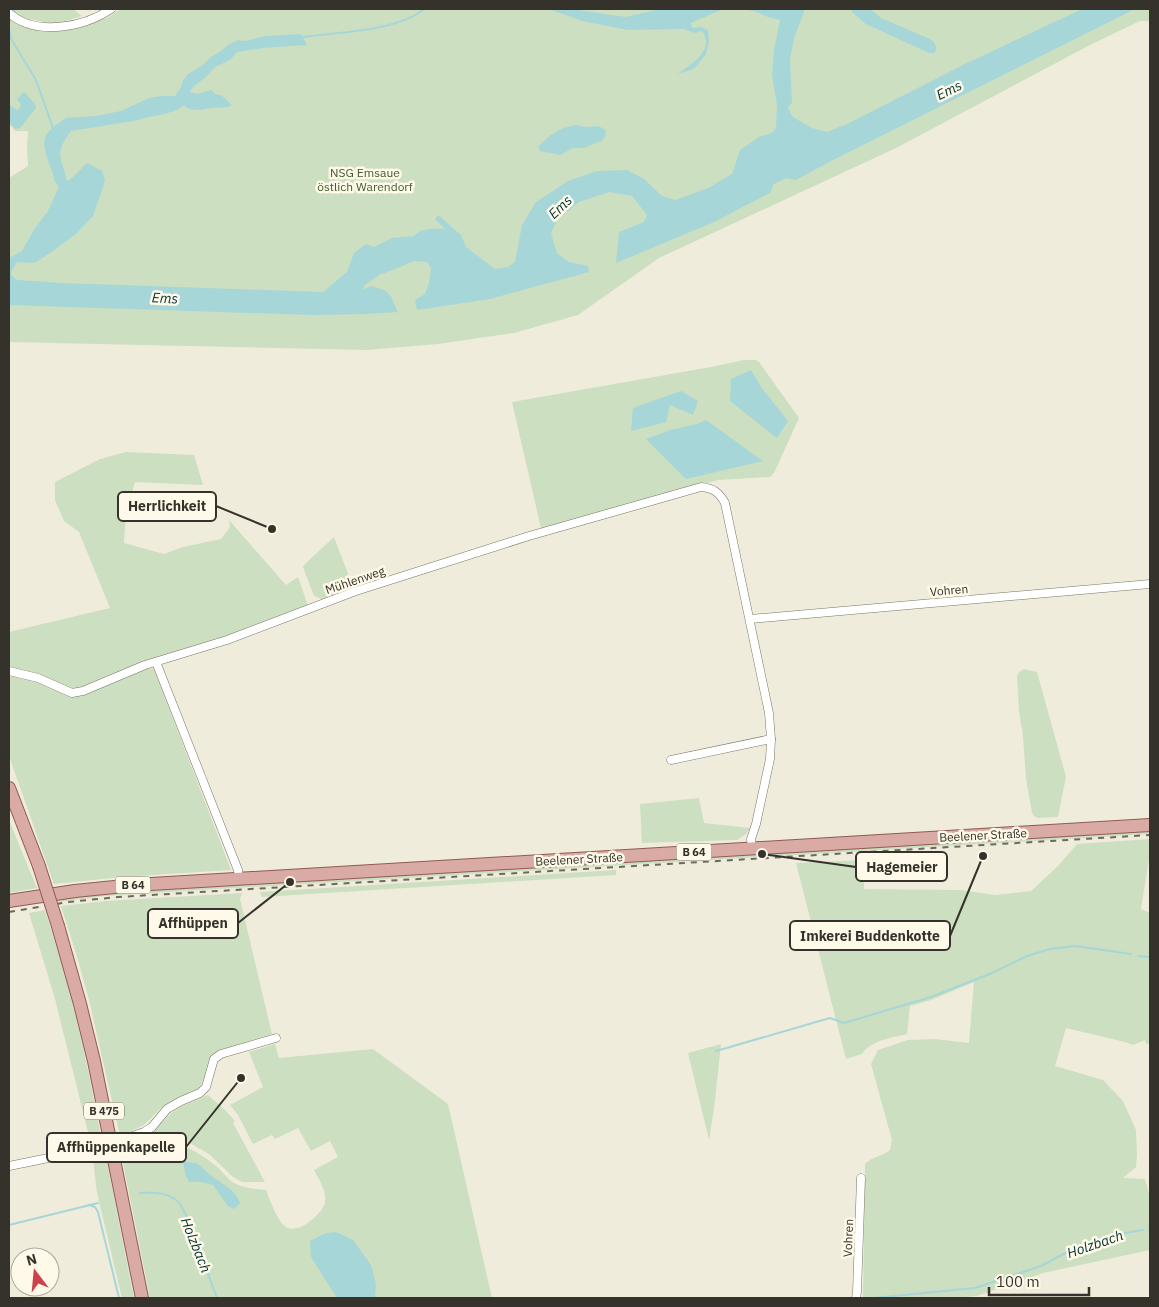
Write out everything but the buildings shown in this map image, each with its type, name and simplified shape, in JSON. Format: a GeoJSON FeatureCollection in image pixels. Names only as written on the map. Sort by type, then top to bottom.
{"type":"FeatureCollection","features":[{"type":"Feature","properties":{"kind":"main road","name":"B 475"},"geometry":{"type":"LineString","coordinates":[[9,788],[39,866],[80,1004],[94,1062],[142,1298]]}},
{"type":"Feature","properties":{"kind":"main road","name":"Beelener Straße"},"geometry":{"type":"LineString","coordinates":[[9,901],[49,894],[104,888],[1150,824]]}},
{"type":"Feature","properties":{"kind":"street"},"geometry":{"type":"LineString","coordinates":[[9,13],[17,19],[35,26],[57,28],[80,23],[111,9]]}},
{"type":"Feature","properties":{"kind":"street","name":"Mühlenweg"},"geometry":{"type":"LineString","coordinates":[[9,671],[38,678],[72,693],[82,691],[156,662],[227,640],[356,590],[511,542],[701,488],[714,490],[725,503],[750,619]]}},
{"type":"Feature","properties":{"kind":"street","name":"Vohren"},"geometry":{"type":"LineString","coordinates":[[750,619],[1150,584]]}},
{"type":"Feature","properties":{"kind":"street"},"geometry":{"type":"LineString","coordinates":[[750,619],[769,713],[772,739],[768,768],[756,824],[751,838],[752,848]]}},
{"type":"Feature","properties":{"kind":"street"},"geometry":{"type":"LineString","coordinates":[[156,662],[238,870],[238,879]]}},
{"type":"Feature","properties":{"kind":"street"},"geometry":{"type":"LineString","coordinates":[[671,760],[772,739]]}},
{"type":"Feature","properties":{"kind":"street"},"geometry":{"type":"LineString","coordinates":[[121,1140],[144,1132],[152,1127],[167,1109],[200,1093],[206,1087],[214,1059],[221,1054],[276,1038]]}},
{"type":"Feature","properties":{"kind":"street"},"geometry":{"type":"LineString","coordinates":[[9,1166],[100,1146]]}},
{"type":"Feature","properties":{"kind":"street","name":"Vohren"},"geometry":{"type":"LineString","coordinates":[[856,1298],[861,1178]]}},
{"type":"Feature","properties":{"kind":"green space"},"geometry":{"type":"Polygon","coordinates":[[[11,9],[73,9],[82,16],[54,24],[25,18],[15,14],[11,9]]]}},
{"type":"Feature","properties":{"kind":"green space","name":"NSG Emsaue östlich Warendorf"},"geometry":{"type":"Polygon","coordinates":[[[120,9],[1150,9],[1150,21],[1140,21],[1090,45],[896,148],[659,258],[578,315],[514,333],[438,344],[367,350],[9,342],[9,178],[28,166],[28,131],[15,131],[9,124],[9,17],[24,25],[82,24],[107,18],[120,9]]]}},
{"type":"Feature","properties":{"kind":"green space"},"geometry":{"type":"Polygon","coordinates":[[[744,360],[756,360],[759,362],[799,418],[774,473],[770,477],[718,480],[543,530],[541,528],[512,402],[744,360]]]}},
{"type":"Feature","properties":{"kind":"green space"},"geometry":{"type":"Polygon","coordinates":[[[126,452],[194,455],[203,485],[135,482],[126,514],[124,543],[164,554],[183,547],[221,539],[230,527],[229,520],[286,585],[298,577],[308,606],[74,690],[9,668],[9,632],[110,608],[79,532],[64,521],[55,500],[55,482],[100,459],[126,452]]]}},
{"type":"Feature","properties":{"kind":"green space"},"geometry":{"type":"Polygon","coordinates":[[[334,537],[353,587],[322,599],[314,596],[303,567],[334,537]]]}},
{"type":"Feature","properties":{"kind":"green space"},"geometry":{"type":"Polygon","coordinates":[[[147,668],[154,669],[231,870],[122,877],[54,884],[9,756],[9,673],[28,678],[72,697],[147,668]]]}},
{"type":"Feature","properties":{"kind":"green space"},"geometry":{"type":"Polygon","coordinates":[[[1024,669],[1037,672],[1066,777],[1058,817],[1038,818],[1032,813],[1026,779],[1017,677],[1019,672],[1024,669]]]}},
{"type":"Feature","properties":{"kind":"green space"},"geometry":{"type":"Polygon","coordinates":[[[699,798],[704,823],[750,828],[746,834],[737,840],[642,843],[640,804],[699,798]]]}},
{"type":"Feature","properties":{"kind":"green space"},"geometry":{"type":"Polygon","coordinates":[[[9,820],[34,881],[37,888],[9,893],[9,820]]]}},
{"type":"Feature","properties":{"kind":"green space"},"geometry":{"type":"Polygon","coordinates":[[[1150,830],[1150,834],[168,892],[106,896],[59,902],[59,900],[126,892],[1150,830]]]}},
{"type":"Feature","properties":{"kind":"green space"},"geometry":{"type":"Polygon","coordinates":[[[1150,839],[1150,853],[1141,909],[1150,913],[1150,1043],[1146,1044],[1145,1040],[1133,1045],[1066,1028],[1055,1066],[1103,1080],[1123,1101],[1136,1130],[1137,1155],[1136,1167],[1123,1178],[1145,1179],[1150,1197],[1150,1250],[1043,1273],[977,1296],[955,1298],[863,1298],[865,1164],[890,1150],[892,1140],[871,1064],[878,1050],[908,1040],[935,1039],[969,1043],[974,982],[931,1000],[910,1006],[907,1034],[876,1043],[862,1054],[846,1059],[796,863],[863,860],[864,889],[961,890],[995,895],[1031,891],[1058,866],[1077,844],[1150,839]]]}},
{"type":"Feature","properties":{"kind":"green space"},"geometry":{"type":"Polygon","coordinates":[[[616,870],[616,875],[262,897],[260,892],[616,870]]]}},
{"type":"Feature","properties":{"kind":"green space"},"geometry":{"type":"Polygon","coordinates":[[[242,893],[240,899],[272,1034],[219,1051],[198,1089],[163,1106],[144,1125],[120,1136],[89,1000],[61,906],[106,901],[242,893]]]}},
{"type":"Feature","properties":{"kind":"green space"},"geometry":{"type":"Polygon","coordinates":[[[45,910],[77,1023],[101,1138],[90,1140],[55,999],[29,913],[45,910]]]}},
{"type":"Feature","properties":{"kind":"green space"},"geometry":{"type":"Polygon","coordinates":[[[275,1044],[279,1058],[373,1049],[448,1104],[492,1298],[150,1298],[120,1148],[151,1134],[171,1113],[182,1106],[208,1095],[235,1121],[233,1123],[265,1182],[242,1182],[233,1177],[209,1154],[188,1142],[174,1138],[176,1143],[202,1156],[235,1183],[248,1188],[266,1190],[277,1215],[286,1227],[291,1229],[303,1226],[315,1218],[323,1208],[325,1194],[314,1170],[338,1157],[330,1141],[311,1151],[298,1128],[275,1139],[272,1135],[253,1144],[238,1115],[230,1105],[263,1087],[249,1052],[275,1044]]]}},
{"type":"Feature","properties":{"kind":"green space"},"geometry":{"type":"Polygon","coordinates":[[[721,1044],[714,1109],[709,1140],[688,1053],[721,1044]]]}},
{"type":"Feature","properties":{"kind":"green space"},"geometry":{"type":"Polygon","coordinates":[[[104,1147],[134,1298],[122,1298],[97,1193],[92,1151],[104,1147]]]}},
{"type":"Feature","properties":{"kind":"water"},"geometry":{"type":"Polygon","coordinates":[[[549,9],[572,9],[626,17],[659,9],[723,9],[691,23],[691,26],[694,28],[701,27],[708,30],[709,41],[706,54],[694,69],[677,74],[694,62],[704,50],[706,44],[702,31],[695,33],[684,29],[628,30],[582,21],[549,9]]]}},
{"type":"Feature","properties":{"kind":"water","name":"Ems"},"geometry":{"type":"Polygon","coordinates":[[[740,9],[805,9],[794,38],[790,59],[792,103],[788,107],[792,116],[798,120],[812,128],[827,132],[1082,9],[1135,9],[796,180],[786,178],[774,184],[770,193],[714,222],[616,263],[619,232],[644,222],[647,215],[632,196],[609,192],[579,202],[557,220],[551,233],[557,253],[569,262],[588,266],[589,272],[490,299],[417,310],[415,300],[425,294],[431,269],[428,262],[414,261],[379,275],[365,285],[363,290],[371,286],[386,291],[398,312],[313,315],[9,305],[9,258],[22,251],[35,228],[48,211],[59,187],[54,180],[46,155],[44,143],[46,135],[53,127],[66,118],[96,116],[121,111],[149,98],[175,96],[188,74],[238,40],[245,41],[265,36],[301,34],[307,45],[237,52],[230,60],[215,67],[190,92],[198,94],[211,90],[215,94],[221,95],[232,105],[230,106],[197,110],[190,109],[184,105],[168,113],[139,120],[71,131],[62,145],[60,155],[67,181],[87,163],[102,171],[105,181],[93,216],[77,233],[35,263],[17,262],[11,274],[14,278],[17,280],[62,283],[323,292],[347,272],[354,253],[366,244],[374,247],[392,238],[414,236],[428,229],[445,229],[435,219],[438,215],[461,235],[466,247],[495,269],[508,267],[515,262],[522,225],[536,202],[568,181],[597,171],[627,170],[644,179],[662,196],[675,200],[708,188],[732,174],[740,150],[759,137],[772,133],[776,128],[777,105],[772,75],[774,50],[780,20],[754,11],[740,9]]]}},
{"type":"Feature","properties":{"kind":"water"},"geometry":{"type":"Polygon","coordinates":[[[852,9],[870,9],[881,18],[930,39],[936,45],[935,53],[929,53],[866,24],[852,12],[852,9]]]}},
{"type":"Feature","properties":{"kind":"water"},"geometry":{"type":"Polygon","coordinates":[[[24,92],[35,104],[36,108],[20,128],[15,129],[9,122],[9,107],[10,105],[17,110],[20,108],[21,105],[17,99],[24,92]]]}},
{"type":"Feature","properties":{"kind":"water"},"geometry":{"type":"Polygon","coordinates":[[[577,125],[601,127],[606,131],[605,137],[601,141],[584,148],[573,148],[560,155],[540,151],[538,147],[551,135],[565,127],[577,125]]]}},
{"type":"Feature","properties":{"kind":"water"},"geometry":{"type":"Polygon","coordinates":[[[751,370],[761,387],[788,421],[777,438],[730,401],[731,379],[751,370]]]}},
{"type":"Feature","properties":{"kind":"water"},"geometry":{"type":"Polygon","coordinates":[[[681,391],[698,401],[693,415],[670,405],[666,422],[631,431],[633,408],[681,391]]]}},
{"type":"Feature","properties":{"kind":"water"},"geometry":{"type":"Polygon","coordinates":[[[706,420],[763,461],[686,479],[646,439],[706,420]]]}},
{"type":"Feature","properties":{"kind":"water"},"geometry":{"type":"Polygon","coordinates":[[[183,1162],[199,1165],[231,1190],[240,1203],[234,1209],[228,1206],[213,1185],[189,1182],[183,1162]]]}},
{"type":"Feature","properties":{"kind":"water"},"geometry":{"type":"Polygon","coordinates":[[[336,1232],[353,1240],[371,1265],[376,1284],[375,1298],[337,1298],[311,1257],[310,1241],[326,1233],[336,1232]]]}},
{"type":"Feature","properties":{"kind":"waterway"},"geometry":{"type":"LineString","coordinates":[[301,37],[366,30],[399,22],[424,9]]}},
{"type":"Feature","properties":{"kind":"waterway"},"geometry":{"type":"LineString","coordinates":[[9,28],[11,39],[36,80],[53,128]]}},
{"type":"Feature","properties":{"kind":"waterway"},"geometry":{"type":"LineString","coordinates":[[716,1051],[830,1018],[844,1023],[931,997],[992,973],[1027,956],[1050,949],[1075,946],[1131,954]]}},
{"type":"Feature","properties":{"kind":"waterway"},"geometry":{"type":"LineString","coordinates":[[1138,956],[1150,957]]}},
{"type":"Feature","properties":{"kind":"waterway","name":"Holzbach"},"geometry":{"type":"LineString","coordinates":[[140,1193],[167,1195],[180,1204],[186,1215],[217,1298]]}},
{"type":"Feature","properties":{"kind":"waterway","name":"Holzbach"},"geometry":{"type":"LineString","coordinates":[[9,1225],[98,1203]]}},
{"type":"Feature","properties":{"kind":"waterway"},"geometry":{"type":"LineString","coordinates":[[89,1205],[95,1207],[98,1212],[119,1298]]}},
{"type":"Feature","properties":{"kind":"waterway","name":"Holzbach"},"geometry":{"type":"LineString","coordinates":[[873,1298],[975,1288],[1041,1266],[1073,1249],[1113,1235],[1143,1230]]}},
{"type":"Feature","properties":{"kind":"railway"},"geometry":{"type":"LineString","coordinates":[[9,912],[68,902],[118,897],[1150,835]]}},
{"type":"Feature","properties":{"kind":"place","name":"Herrlichkeit"},"geometry":{"type":"Point","coordinates":[272,529]}},
{"type":"Feature","properties":{"kind":"place","name":"Hagemeier"},"geometry":{"type":"Point","coordinates":[762,854]}},
{"type":"Feature","properties":{"kind":"place","name":"Imkerei Buddenkotte"},"geometry":{"type":"Point","coordinates":[983,856]}},
{"type":"Feature","properties":{"kind":"place","name":"Affhüppen"},"geometry":{"type":"Point","coordinates":[290,882]}},
{"type":"Feature","properties":{"kind":"place","name":"Affhüppenkapelle"},"geometry":{"type":"Point","coordinates":[241,1078]}}]}
